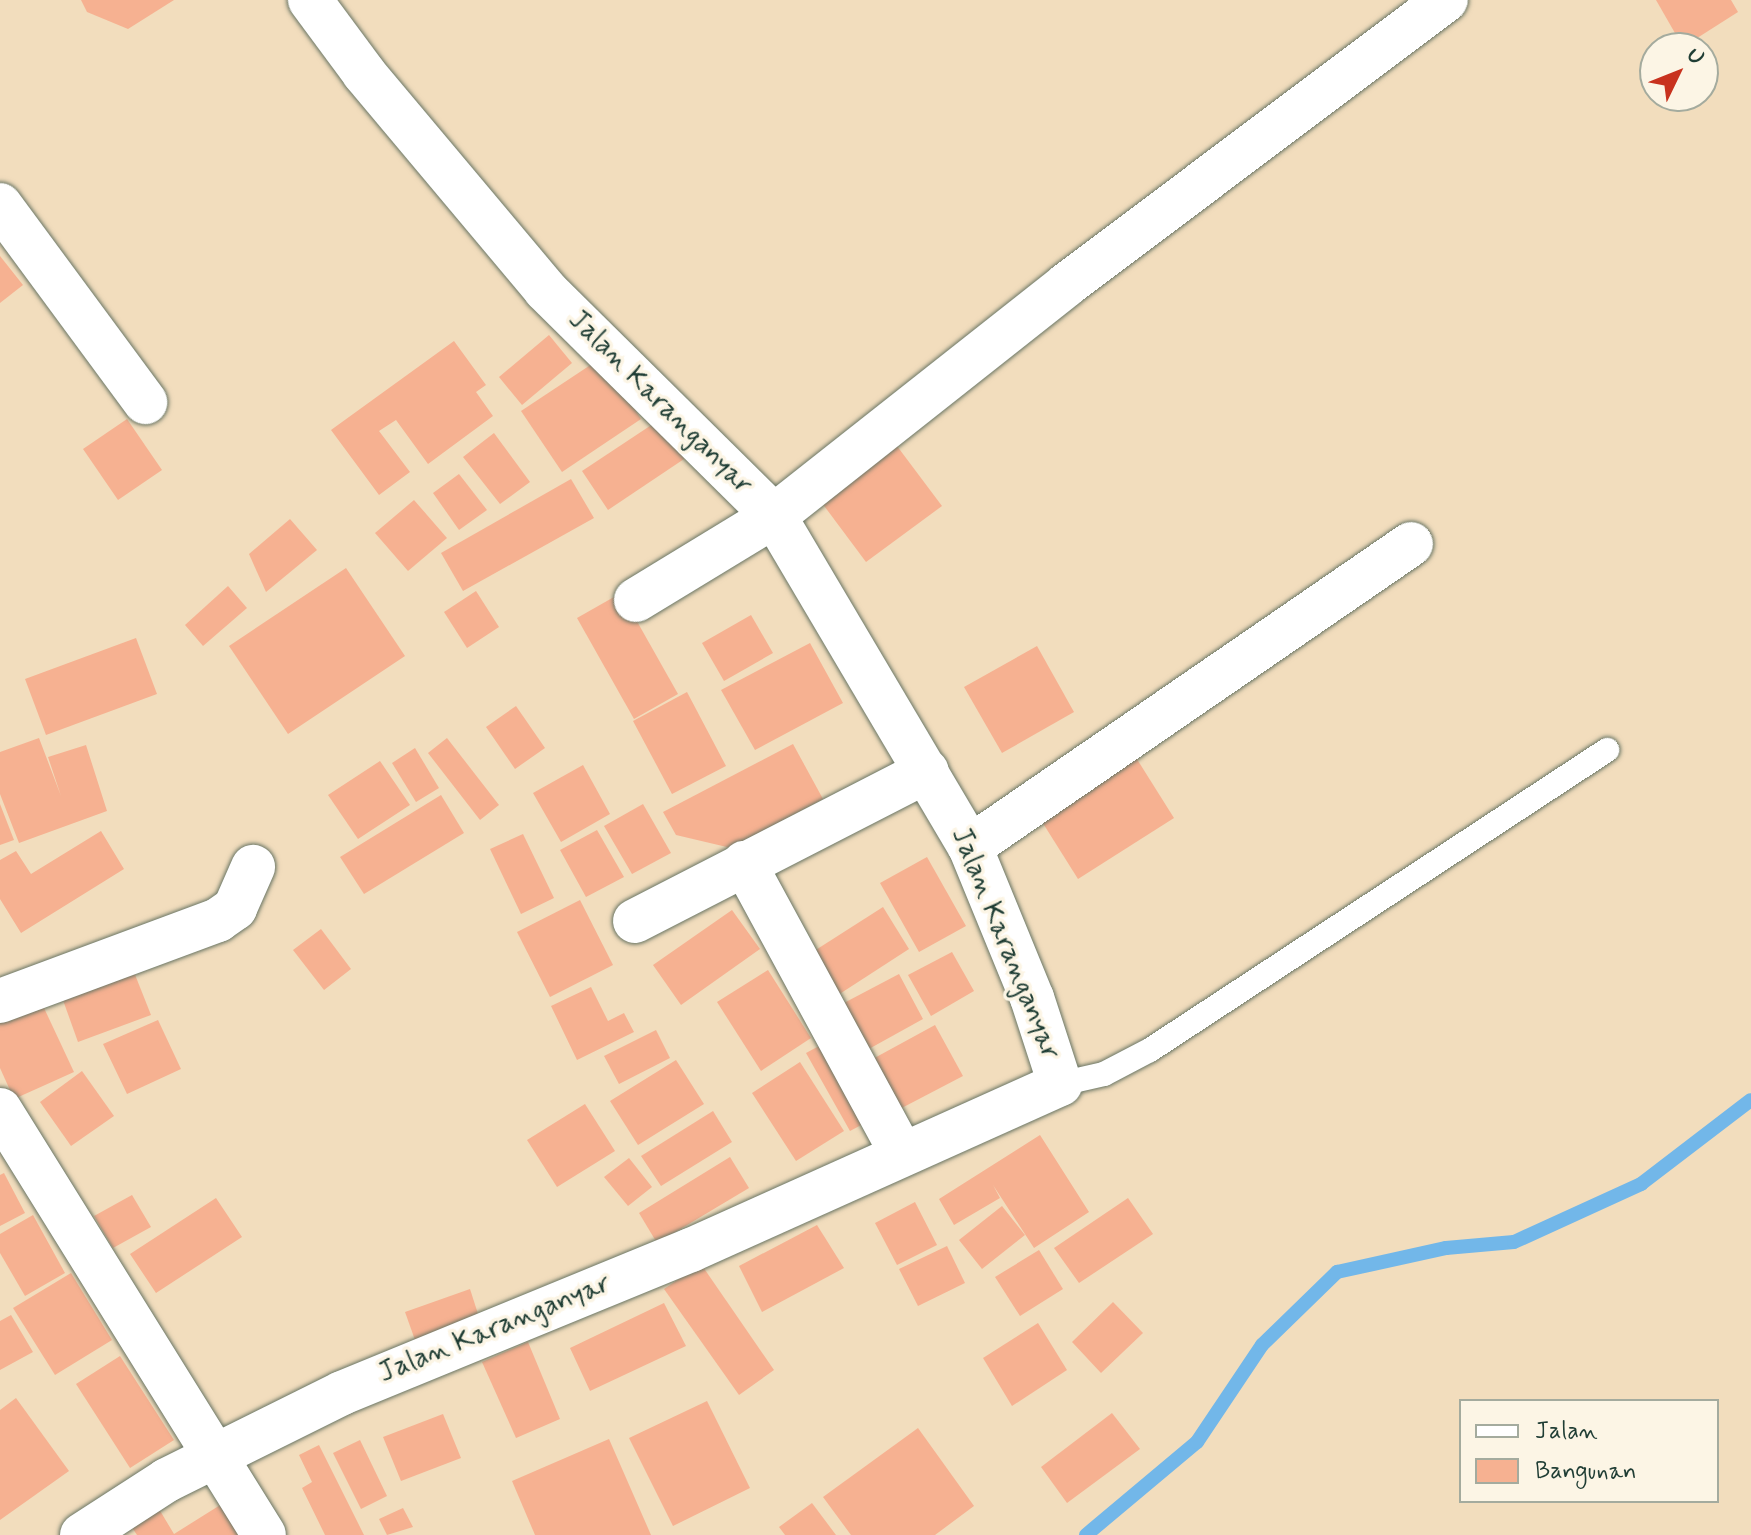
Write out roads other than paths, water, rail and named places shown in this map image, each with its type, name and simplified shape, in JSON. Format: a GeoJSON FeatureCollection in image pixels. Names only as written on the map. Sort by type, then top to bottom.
{"type":"FeatureCollection","features":[{"type":"Feature","properties":{"kind":"street","name":"Jalan Karanganyar"},"geometry":{"type":"LineString","coordinates":[[82,1535],[215,1456],[368,1381],[691,1250],[1060,1084],[1032,998],[970,847],[774,516],[545,289],[364,73],[310,0]]}},
{"type":"Feature","properties":{"kind":"street"},"geometry":{"type":"LineString","coordinates":[[636,600],[774,516],[1066,285],[1438,3]]}},
{"type":"Feature","properties":{"kind":"street"},"geometry":{"type":"LineString","coordinates":[[0,205],[145,402]]}},
{"type":"Feature","properties":{"kind":"street"},"geometry":{"type":"LineString","coordinates":[[970,847],[1411,544]]}},
{"type":"Feature","properties":{"kind":"street"},"geometry":{"type":"LineString","coordinates":[[635,921],[927,771]]}},
{"type":"Feature","properties":{"kind":"street"},"geometry":{"type":"LineString","coordinates":[[744,863],[902,1154]]}},
{"type":"Feature","properties":{"kind":"street"},"geometry":{"type":"LineString","coordinates":[[0,1001],[218,920],[235,908],[253,867]]}},
{"type":"Feature","properties":{"kind":"street"},"geometry":{"type":"LineString","coordinates":[[0,1110],[264,1535]]}},
{"type":"Feature","properties":{"kind":"lane"},"geometry":{"type":"LineString","coordinates":[[1060,1084],[1104,1074],[1150,1050],[1607,750]]}},
{"type":"Feature","properties":{"kind":"waterway"},"geometry":{"type":"LineString","coordinates":[[1086,1535],[1197,1442],[1262,1345],[1337,1272],[1446,1248],[1514,1242],[1641,1184],[1751,1100]]}}]}
